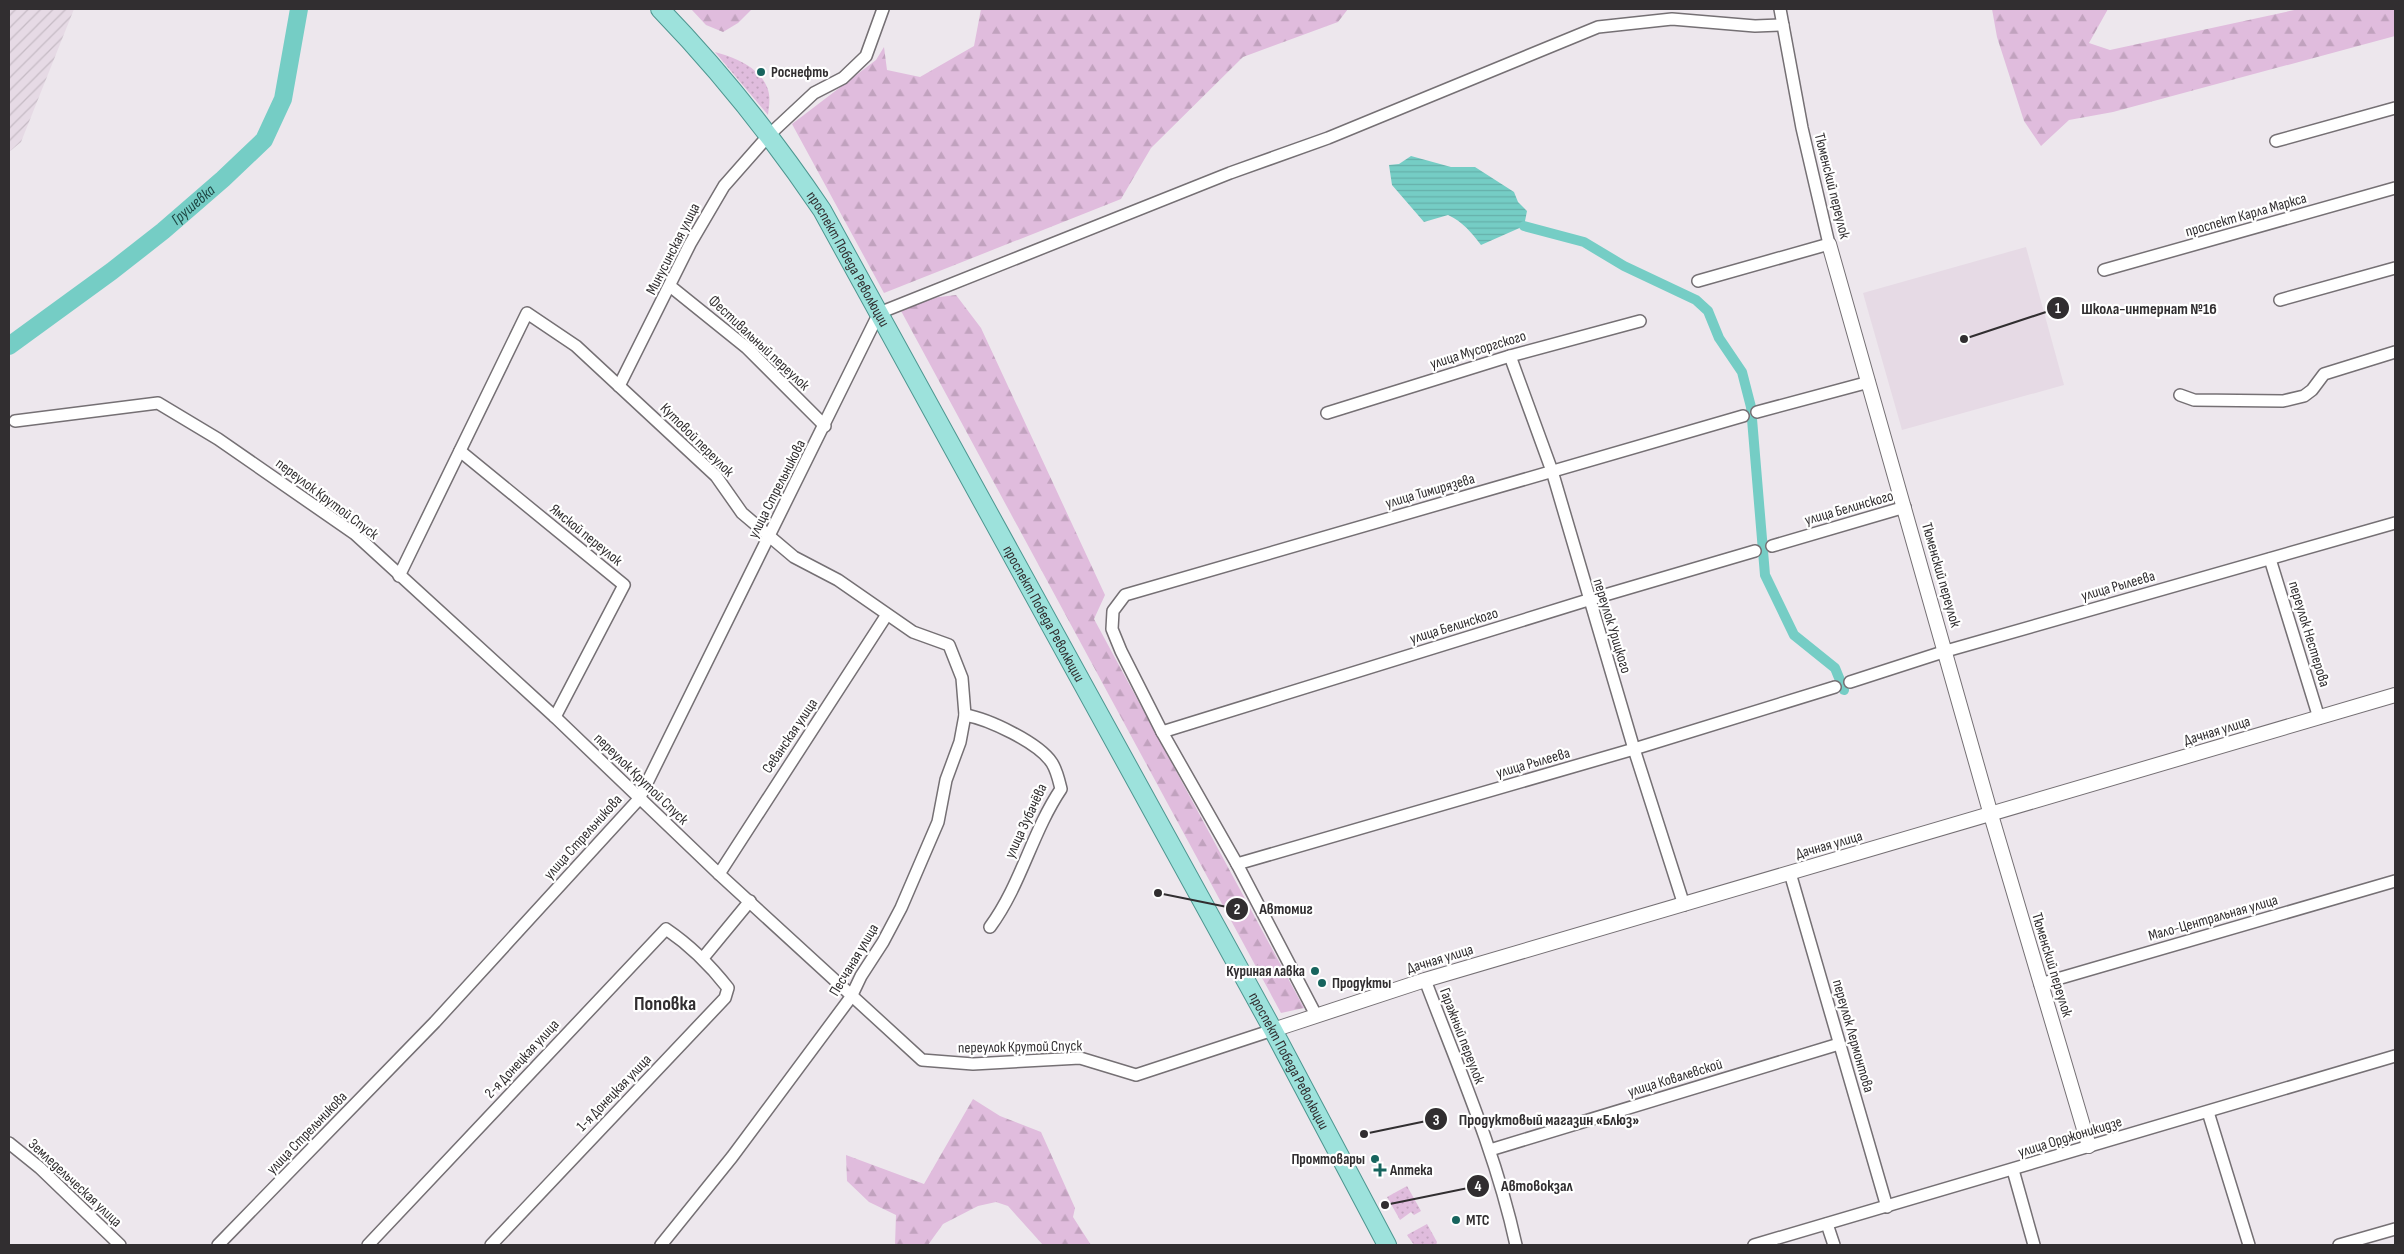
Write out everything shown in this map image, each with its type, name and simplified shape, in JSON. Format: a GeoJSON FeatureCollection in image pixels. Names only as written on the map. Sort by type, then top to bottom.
{"type":"FeatureCollection","features":[{"type":"Feature","properties":{"kind":"main road","name":"проспект Победа Революции"},"geometry":{"type":"LineString","coordinates":[[660,9],[697,48],[769,135],[822,210],[1272,1030],[1387,1245]]}},
{"type":"Feature","properties":{"kind":"street","name":"Минусинская улица"},"geometry":{"type":"LineString","coordinates":[[619,386],[690,244],[724,186],[769,135],[814,94],[843,78],[866,56],[883,9]]}},
{"type":"Feature","properties":{"kind":"street","name":"Тюменский переулок"},"geometry":{"type":"LineString","coordinates":[[1780,9],[1802,128],[1829,244],[1991,815],[2089,1146]]}},
{"type":"Feature","properties":{"kind":"street"},"geometry":{"type":"LineString","coordinates":[[879,313],[1230,173],[1328,138],[1598,27],[1672,19],[1756,26],[1783,24]]}},
{"type":"Feature","properties":{"kind":"street"},"geometry":{"type":"LineString","coordinates":[[2276,141],[2395,108]]}},
{"type":"Feature","properties":{"kind":"street","name":"проспект Карла Маркса"},"geometry":{"type":"LineString","coordinates":[[2104,270],[2395,188]]}},
{"type":"Feature","properties":{"kind":"street"},"geometry":{"type":"LineString","coordinates":[[1698,281],[1829,244]]}},
{"type":"Feature","properties":{"kind":"street"},"geometry":{"type":"LineString","coordinates":[[2280,300],[2395,268]]}},
{"type":"Feature","properties":{"kind":"street","name":"Фестивальный переулок"},"geometry":{"type":"LineString","coordinates":[[670,286],[747,348],[825,426]]}},
{"type":"Feature","properties":{"kind":"street","name":"улица Стрельникова"},"geometry":{"type":"LineString","coordinates":[[218,1245],[436,1022],[639,798],[825,426],[879,313]]}},
{"type":"Feature","properties":{"kind":"street","name":"Кутовой переулок"},"geometry":{"type":"LineString","coordinates":[[460,451],[527,314],[576,346],[716,476],[742,513],[794,557],[838,580],[886,616],[913,632],[949,645]]}},
{"type":"Feature","properties":{"kind":"street","name":"улица Мусоргского"},"geometry":{"type":"LineString","coordinates":[[1327,413],[1510,356],[1640,321]]}},
{"type":"Feature","properties":{"kind":"street"},"geometry":{"type":"LineString","coordinates":[[2180,395],[2194,400],[2283,401],[2304,396],[2312,390],[2324,374],[2395,352]]}},
{"type":"Feature","properties":{"kind":"street","name":"переулок Урицкого"},"geometry":{"type":"LineString","coordinates":[[1510,356],[1552,470],[1588,600],[1684,905]]}},
{"type":"Feature","properties":{"kind":"street"},"geometry":{"type":"LineString","coordinates":[[1757,412],[1869,382]]}},
{"type":"Feature","properties":{"kind":"street","name":"переулок Крутой Спуск"},"geometry":{"type":"LineString","coordinates":[[15,421],[158,404],[218,439],[355,534],[398,576],[555,717],[851,997],[922,1060],[973,1064],[1080,1058],[1136,1075],[1272,1030]]}},
{"type":"Feature","properties":{"kind":"street","name":"улица Тимирязева"},"geometry":{"type":"LineString","coordinates":[[1162,732],[1112,629],[1113,611],[1125,595],[1743,416]]}},
{"type":"Feature","properties":{"kind":"street"},"geometry":{"type":"LineString","coordinates":[[398,576],[460,451]]}},
{"type":"Feature","properties":{"kind":"street","name":"Ямской переулок"},"geometry":{"type":"LineString","coordinates":[[460,451],[624,585],[555,717]]}},
{"type":"Feature","properties":{"kind":"street","name":"улица Белинского"},"geometry":{"type":"LineString","coordinates":[[1772,546],[1904,507]]}},
{"type":"Feature","properties":{"kind":"street","name":"улица Рылеева"},"geometry":{"type":"LineString","coordinates":[[1850,682],[1946,651],[2395,523]]}},
{"type":"Feature","properties":{"kind":"street","name":"улица Белинского"},"geometry":{"type":"LineString","coordinates":[[1162,732],[1588,600],[1755,551]]}},
{"type":"Feature","properties":{"kind":"street","name":"переулок Нестерова"},"geometry":{"type":"LineString","coordinates":[[2270,559],[2319,718]]}},
{"type":"Feature","properties":{"kind":"street","name":"Севанская улица"},"geometry":{"type":"LineString","coordinates":[[719,874],[886,616]]}},
{"type":"Feature","properties":{"kind":"street","name":"Песчаная улица"},"geometry":{"type":"LineString","coordinates":[[661,1245],[732,1157],[851,997],[861,976],[883,942],[901,908],[938,822],[946,780],[960,742],[965,715],[962,678],[949,645]]}},
{"type":"Feature","properties":{"kind":"street","name":"улица Рылеева"},"geometry":{"type":"LineString","coordinates":[[1237,864],[1634,749],[1835,687]]}},
{"type":"Feature","properties":{"kind":"street","name":"Дачная улица"},"geometry":{"type":"LineString","coordinates":[[1272,1030],[1425,980],[2395,695]]}},
{"type":"Feature","properties":{"kind":"street","name":"улица Зубачёва"},"geometry":{"type":"LineString","coordinates":[[965,715],[997,724],[1038,749],[1053,765],[1061,789],[1034,839],[1002,910],[990,927]]}},
{"type":"Feature","properties":{"kind":"street"},"geometry":{"type":"LineString","coordinates":[[1162,732],[1237,864],[1316,1015]]}},
{"type":"Feature","properties":{"kind":"street","name":"переулок Лермонтова"},"geometry":{"type":"LineString","coordinates":[[1790,873],[1887,1207]]}},
{"type":"Feature","properties":{"kind":"street","name":"Мало-Центральная улица"},"geometry":{"type":"LineString","coordinates":[[2040,984],[2395,880]]}},
{"type":"Feature","properties":{"kind":"street"},"geometry":{"type":"LineString","coordinates":[[703,958],[750,901]]}},
{"type":"Feature","properties":{"kind":"street","name":"2-я Донецкая улица"},"geometry":{"type":"LineString","coordinates":[[368,1245],[666,929],[703,958]]}},
{"type":"Feature","properties":{"kind":"street","name":"1-я Донецкая улица"},"geometry":{"type":"LineString","coordinates":[[491,1245],[725,998],[728,988],[703,958]]}},
{"type":"Feature","properties":{"kind":"street","name":"Гаражный переулок"},"geometry":{"type":"LineString","coordinates":[[1425,980],[1490,1150],[1516,1245]]}},
{"type":"Feature","properties":{"kind":"street","name":"улица Ковалевской"},"geometry":{"type":"LineString","coordinates":[[1490,1150],[1839,1044]]}},
{"type":"Feature","properties":{"kind":"street","name":"улица Орджоникидзе"},"geometry":{"type":"LineString","coordinates":[[1754,1245],[2395,1056]]}},
{"type":"Feature","properties":{"kind":"street"},"geometry":{"type":"LineString","coordinates":[[2208,1112],[2249,1245]]}},
{"type":"Feature","properties":{"kind":"street","name":"Земледельческая улица"},"geometry":{"type":"LineString","coordinates":[[9,1143],[40,1168],[120,1245]]}},
{"type":"Feature","properties":{"kind":"street"},"geometry":{"type":"LineString","coordinates":[[2013,1170],[2034,1245]]}},
{"type":"Feature","properties":{"kind":"street"},"geometry":{"type":"LineString","coordinates":[[1827,1224],[1834,1245]]}},
{"type":"Feature","properties":{"kind":"street"},"geometry":{"type":"LineString","coordinates":[[2339,1245],[2395,1229]]}},
{"type":"Feature","properties":{"kind":"shaded area"},"geometry":{"type":"Polygon","coordinates":[[[9,9],[74,9],[21,142],[9,152],[9,9]]]}},
{"type":"Feature","properties":{"kind":"shaded area"},"geometry":{"type":"Polygon","coordinates":[[[1411,156],[1451,167],[1475,167],[1514,192],[1518,202],[1527,211],[1524,226],[1481,245],[1466,228],[1448,215],[1424,222],[1392,185],[1389,165],[1399,164],[1411,156]]]}},
{"type":"Feature","properties":{"kind":"shaded area"},"geometry":{"type":"Polygon","coordinates":[[[2026,247],[2064,385],[1902,430],[1863,293],[2026,247]]]}},
{"type":"Feature","properties":{"kind":"green space"},"geometry":{"type":"Polygon","coordinates":[[[691,9],[752,9],[738,23],[723,32],[706,25],[691,9]]]}},
{"type":"Feature","properties":{"kind":"green space"},"geometry":{"type":"Polygon","coordinates":[[[981,9],[1348,9],[1338,22],[1243,57],[1151,148],[1121,199],[884,293],[792,124],[876,60],[884,47],[887,70],[920,77],[974,46],[981,9]]]}},
{"type":"Feature","properties":{"kind":"green space"},"geometry":{"type":"Polygon","coordinates":[[[1992,9],[2108,9],[2089,43],[2110,50],[2299,9],[2395,9],[2395,36],[2113,112],[2069,120],[2041,146],[2024,121],[1997,37],[1992,9]]]}},
{"type":"Feature","properties":{"kind":"green space"},"geometry":{"type":"Polygon","coordinates":[[[715,52],[738,60],[758,74],[768,90],[768,115],[715,52]]]}},
{"type":"Feature","properties":{"kind":"green space"},"geometry":{"type":"Polygon","coordinates":[[[956,295],[981,328],[1105,595],[1094,619],[1304,1008],[1281,1013],[900,309],[931,298],[956,295]]]}},
{"type":"Feature","properties":{"kind":"green space"},"geometry":{"type":"Polygon","coordinates":[[[973,1099],[1000,1116],[1041,1132],[1075,1208],[1073,1217],[1091,1245],[1043,1245],[1008,1206],[996,1202],[978,1206],[943,1224],[928,1245],[895,1245],[896,1215],[869,1202],[847,1181],[846,1155],[924,1184],[973,1099]]]}},
{"type":"Feature","properties":{"kind":"green space"},"geometry":{"type":"Polygon","coordinates":[[[1407,1186],[1421,1211],[1414,1215],[1411,1212],[1400,1220],[1387,1197],[1407,1186]]]}},
{"type":"Feature","properties":{"kind":"green space"},"geometry":{"type":"Polygon","coordinates":[[[1427,1224],[1437,1242],[1436,1245],[1414,1245],[1407,1235],[1427,1224]]]}},
{"type":"Feature","properties":{"kind":"waterway","name":"Грушевка"},"geometry":{"type":"LineString","coordinates":[[9,346],[112,271],[163,231],[223,179],[264,140],[283,99],[299,9]]}},
{"type":"Feature","properties":{"kind":"waterway"},"geometry":{"type":"LineString","coordinates":[[1524,226],[1584,242],[1624,266],[1696,300],[1708,311],[1719,338],[1742,372],[1751,407],[1765,575],[1794,635],[1835,668],[1844,690]]}},
{"type":"Feature","properties":{"kind":"place","name":"Роснефть"},"geometry":{"type":"Point","coordinates":[761,72]}},
{"type":"Feature","properties":{"kind":"place","name":"Школа-интернат №16"},"geometry":{"type":"Point","coordinates":[1964,339]}},
{"type":"Feature","properties":{"kind":"place","name":"Автомиг"},"geometry":{"type":"Point","coordinates":[1158,893]}},
{"type":"Feature","properties":{"kind":"place","name":"Куриная лавка"},"geometry":{"type":"Point","coordinates":[1315,971]}},
{"type":"Feature","properties":{"kind":"place","name":"Продукты"},"geometry":{"type":"Point","coordinates":[1322,983]}},
{"type":"Feature","properties":{"kind":"place","name":"Продуктовый магазин «Блюз»"},"geometry":{"type":"Point","coordinates":[1364,1134]}},
{"type":"Feature","properties":{"kind":"place","name":"Промтовары"},"geometry":{"type":"Point","coordinates":[1375,1159]}},
{"type":"Feature","properties":{"kind":"place","name":"Аптека"},"geometry":{"type":"Point","coordinates":[1380,1170]}},
{"type":"Feature","properties":{"kind":"place","name":"Автовокзал"},"geometry":{"type":"Point","coordinates":[1385,1205]}},
{"type":"Feature","properties":{"kind":"place","name":"МТС"},"geometry":{"type":"Point","coordinates":[1456,1220]}},
{"type":"Feature","properties":{"kind":"district","name":"Поповка"},"geometry":{"type":"Point","coordinates":[665,1004]}}]}
